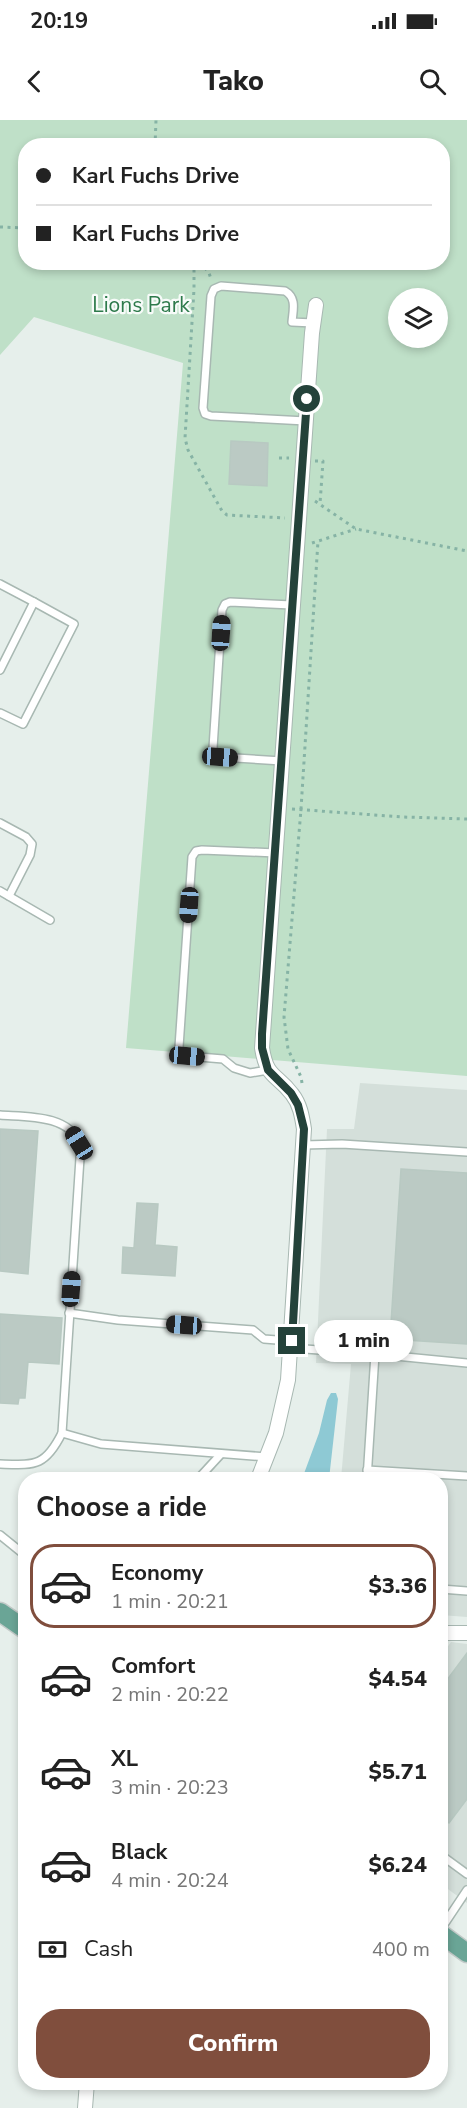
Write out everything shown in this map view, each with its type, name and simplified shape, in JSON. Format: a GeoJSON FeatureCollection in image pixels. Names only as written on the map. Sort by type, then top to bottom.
{"type":"FeatureCollection","features":[{"type":"Feature","properties":{"kind":"main road"},"geometry":{"type":"LineString","coordinates":[[0,1612],[18,1624]]}},
{"type":"Feature","properties":{"kind":"main road"},"geometry":{"type":"LineString","coordinates":[[448,1939],[467,1953]]}},
{"type":"Feature","properties":{"kind":"street"},"geometry":{"type":"LineString","coordinates":[[261,1472],[283,1406],[291,1345],[304,1129],[302,1116],[291,1093],[268,1070],[262,1048],[262,1034],[316,305]]}},
{"type":"Feature","properties":{"kind":"street"},"geometry":{"type":"LineString","coordinates":[[448,1635],[467,1633]]}},
{"type":"Feature","properties":{"kind":"street"},"geometry":{"type":"LineString","coordinates":[[85,2108],[86,2090]]}},
{"type":"Feature","properties":{"kind":"lane"},"geometry":{"type":"LineString","coordinates":[[306,422],[205,414],[203,408],[211,296],[214,289],[221,286],[285,291],[291,294],[294,300],[292,322],[313,323]]}},
{"type":"Feature","properties":{"kind":"lane"},"geometry":{"type":"LineString","coordinates":[[0,584],[75,624],[23,724],[0,712]]}},
{"type":"Feature","properties":{"kind":"lane"},"geometry":{"type":"LineString","coordinates":[[0,670],[34,602]]}},
{"type":"Feature","properties":{"kind":"lane"},"geometry":{"type":"LineString","coordinates":[[282,761],[220,757],[215,754],[213,748],[222,610],[225,604],[230,602],[292,605]]}},
{"type":"Feature","properties":{"kind":"lane"},"geometry":{"type":"LineString","coordinates":[[0,823],[26,837],[32,844],[30,855],[9,896]]}},
{"type":"Feature","properties":{"kind":"lane"},"geometry":{"type":"LineString","coordinates":[[268,1070],[250,1073],[234,1068],[223,1059],[187,1056],[181,1053],[179,1047],[192,857],[196,852],[202,850],[276,853]]}},
{"type":"Feature","properties":{"kind":"lane"},"geometry":{"type":"LineString","coordinates":[[0,891],[50,920]]}},
{"type":"Feature","properties":{"kind":"lane"},"geometry":{"type":"LineString","coordinates":[[0,1115],[45,1118],[70,1128],[79,1143],[80,1158],[62,1434],[54,1450],[42,1460],[30,1465],[0,1464]]}},
{"type":"Feature","properties":{"kind":"lane"},"geometry":{"type":"LineString","coordinates":[[303,1145],[342,1144],[467,1152]]}},
{"type":"Feature","properties":{"kind":"lane"},"geometry":{"type":"LineString","coordinates":[[69,1313],[118,1320],[253,1330],[264,1339],[291,1345],[467,1364]]}},
{"type":"Feature","properties":{"kind":"lane"},"geometry":{"type":"LineString","coordinates":[[375,1354],[367,1470],[400,1472]]}},
{"type":"Feature","properties":{"kind":"lane"},"geometry":{"type":"LineString","coordinates":[[62,1434],[101,1444],[267,1457]]}},
{"type":"Feature","properties":{"kind":"lane"},"geometry":{"type":"LineString","coordinates":[[204,1472],[221,1454]]}},
{"type":"Feature","properties":{"kind":"lane"},"geometry":{"type":"LineString","coordinates":[[448,1475],[467,1476]]}},
{"type":"Feature","properties":{"kind":"lane"},"geometry":{"type":"LineString","coordinates":[[0,1535],[18,1550]]}},
{"type":"Feature","properties":{"kind":"lane"},"geometry":{"type":"LineString","coordinates":[[448,1590],[467,1591]]}},
{"type":"Feature","properties":{"kind":"lane"},"geometry":{"type":"LineString","coordinates":[[448,1860],[467,1874]]}},
{"type":"Feature","properties":{"kind":"lane"},"geometry":{"type":"LineString","coordinates":[[448,1918],[467,1890]]}},
{"type":"Feature","properties":{"kind":"path"},"geometry":{"type":"LineString","coordinates":[[155,138],[156,120]]}},
{"type":"Feature","properties":{"kind":"path"},"geometry":{"type":"LineString","coordinates":[[0,227],[18,228]]}},
{"type":"Feature","properties":{"kind":"path"},"geometry":{"type":"LineString","coordinates":[[207,270],[214,289]]}},
{"type":"Feature","properties":{"kind":"path"},"geometry":{"type":"LineString","coordinates":[[279,458],[293,459]]}},
{"type":"Feature","properties":{"kind":"path"},"geometry":{"type":"LineString","coordinates":[[310,461],[323,461],[320,505]]}},
{"type":"Feature","properties":{"kind":"path"},"geometry":{"type":"LineString","coordinates":[[301,492],[356,529],[467,551]]}},
{"type":"Feature","properties":{"kind":"path"},"geometry":{"type":"LineString","coordinates":[[306,545],[356,529]]}},
{"type":"Feature","properties":{"kind":"path"},"geometry":{"type":"LineString","coordinates":[[291,1093],[303,1081],[285,1039],[284,1017],[318,541]]}},
{"type":"Feature","properties":{"kind":"path"},"geometry":{"type":"LineString","coordinates":[[279,808],[467,819]]}},
{"type":"Feature","properties":{"kind":"shaded area"},"geometry":{"type":"Polygon","coordinates":[[[360,1083],[467,1090],[467,1617],[448,1616],[448,1472],[342,1472],[351,1364],[316,1363],[327,1129],[354,1129],[360,1083]]]}},
{"type":"Feature","properties":{"kind":"shaded area"},"geometry":{"type":"Polygon","coordinates":[[[451,1642],[467,1644],[467,1903],[448,1889],[448,1646],[451,1642]]]}},
{"type":"Feature","properties":{"kind":"green space","name":"Lions Park"},"geometry":{"type":"Polygon","coordinates":[[[0,120],[467,120],[467,1076],[126,1048],[183,363],[34,317],[0,355],[0,120]]]}},
{"type":"Feature","properties":{"kind":"water"},"geometry":{"type":"Polygon","coordinates":[[[331,1393],[336,1393],[338,1399],[330,1472],[305,1472],[319,1433],[327,1400],[331,1393]]]}},
{"type":"Feature","properties":{"kind":"building"},"geometry":{"type":"Polygon","coordinates":[[[231,441],[268,443],[267,486],[229,484],[231,441]]]}},
{"type":"Feature","properties":{"kind":"building"},"geometry":{"type":"Polygon","coordinates":[[[0,1129],[38,1131],[28,1274],[0,1271],[0,1129]]]}},
{"type":"Feature","properties":{"kind":"building"},"geometry":{"type":"Polygon","coordinates":[[[401,1169],[467,1173],[467,1344],[390,1339],[401,1169]]]}},
{"type":"Feature","properties":{"kind":"building"},"geometry":{"type":"Polygon","coordinates":[[[137,1203],[158,1204],[155,1245],[177,1247],[175,1276],[122,1273],[123,1247],[134,1248],[137,1203]]]}},
{"type":"Feature","properties":{"kind":"building"},"geometry":{"type":"Polygon","coordinates":[[[0,1314],[62,1318],[59,1364],[28,1362],[25,1398],[19,1398],[18,1404],[0,1403],[0,1314]]]}},
{"type":"Feature","properties":{"kind":"building"},"geometry":{"type":"Polygon","coordinates":[[[467,1653],[467,1799],[449,1823],[448,1822],[448,1679],[467,1653]]]}},
{"type":"Feature","properties":{"kind":"route"},"geometry":{"type":"LineString","coordinates":[[292,1341],[304,1129],[302,1116],[291,1093],[268,1070],[262,1048],[262,1034],[307,399]]}}]}
